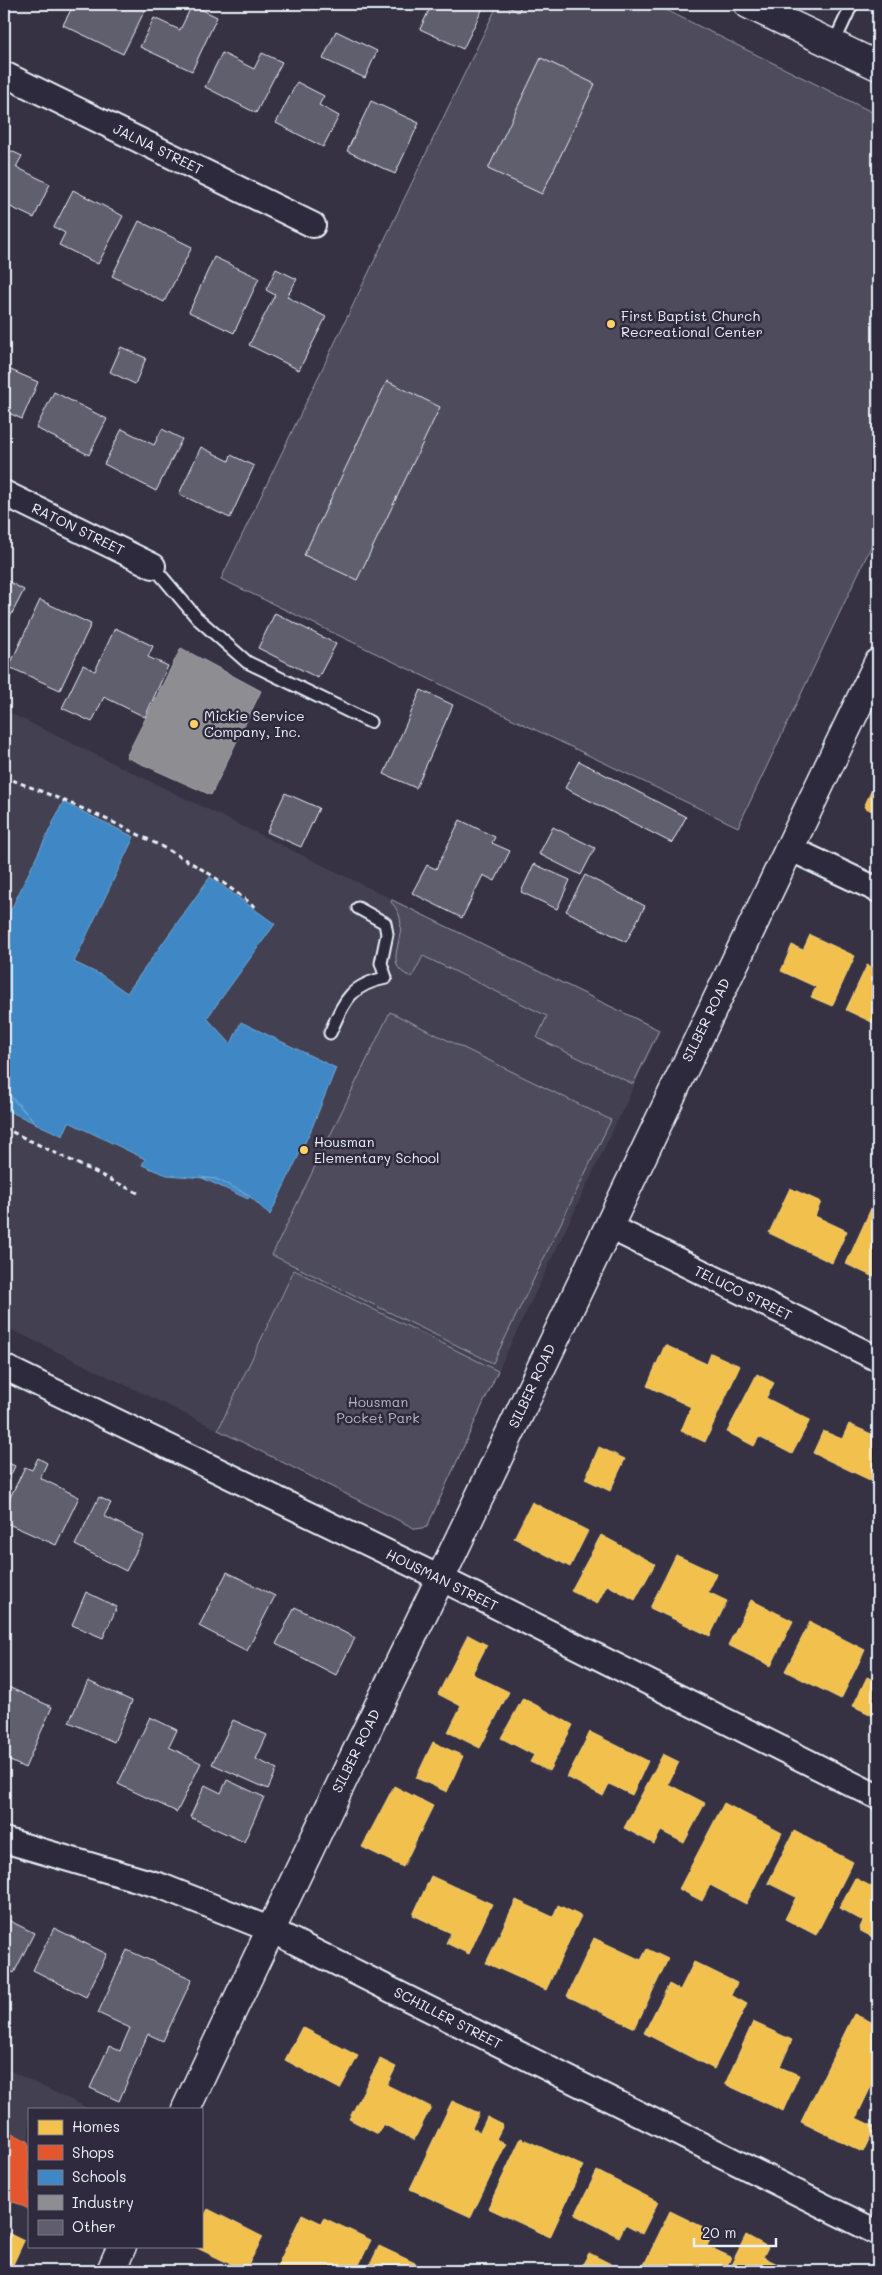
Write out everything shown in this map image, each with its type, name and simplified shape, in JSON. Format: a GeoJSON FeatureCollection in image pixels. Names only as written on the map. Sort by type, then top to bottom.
{"type":"FeatureCollection","features":[{"type":"Feature","properties":{"kind":"street"},"geometry":{"type":"LineString","coordinates":[[748,4],[878,66]]}},
{"type":"Feature","properties":{"kind":"street","name":"JALNA STREET"},"geometry":{"type":"LineString","coordinates":[[4,74],[313,225]]}},
{"type":"Feature","properties":{"kind":"street","name":"RATON STREET"},"geometry":{"type":"LineString","coordinates":[[4,493],[153,566]]}},
{"type":"Feature","properties":{"kind":"street","name":"SILBER ROAD"},"geometry":{"type":"LineString","coordinates":[[186,2108],[270,1929],[878,663]]}},
{"type":"Feature","properties":{"kind":"street"},"geometry":{"type":"LineString","coordinates":[[789,848],[878,890]]}},
{"type":"Feature","properties":{"kind":"street","name":"TELUCO STREET"},"geometry":{"type":"LineString","coordinates":[[608,1226],[878,1360]]}},
{"type":"Feature","properties":{"kind":"street","name":"HOUSMAN STREET"},"geometry":{"type":"LineString","coordinates":[[4,1367],[440,1578],[878,1797]]}},
{"type":"Feature","properties":{"kind":"street","name":"SCHILLER STREET"},"geometry":{"type":"LineString","coordinates":[[4,1840],[161,1886],[270,1929],[878,2233]]}},
{"type":"Feature","properties":{"kind":"street"},"geometry":{"type":"LineString","coordinates":[[111,2271],[121,2248]]}},
{"type":"Feature","properties":{"kind":"lane"},"geometry":{"type":"LineString","coordinates":[[833,45],[852,4]]}},
{"type":"Feature","properties":{"kind":"lane"},"geometry":{"type":"LineString","coordinates":[[153,566],[197,618],[247,662],[370,722]]}},
{"type":"Feature","properties":{"kind":"lane"},"geometry":{"type":"LineString","coordinates":[[330,1033],[345,1000],[357,987],[373,980],[386,978],[381,962],[387,934],[385,924],[358,908]]}},
{"type":"Feature","properties":{"kind":"path"},"geometry":{"type":"LineString","coordinates":[[4,777],[59,798],[136,834],[209,874],[258,909]]}},
{"type":"Feature","properties":{"kind":"path"},"geometry":{"type":"LineString","coordinates":[[4,1128],[138,1193]]}},
{"type":"Feature","properties":{"kind":"shaded area","name":"Housman Elementary School"},"geometry":{"type":"Polygon","coordinates":[[[4,710],[661,1030],[498,1371],[294,1270],[218,1430],[4,1326],[4,710]]]}},
{"type":"Feature","properties":{"kind":"shaded area"},"geometry":{"type":"Polygon","coordinates":[[[4,2068],[88,2108],[28,2108],[28,2211],[4,2199],[4,2068]]]}},
{"type":"Feature","properties":{"kind":"green space","name":"First Baptist Church Recreational Center"},"geometry":{"type":"Polygon","coordinates":[[[498,4],[654,4],[878,115],[878,532],[738,827],[221,579],[498,4]]]}},
{"type":"Feature","properties":{"kind":"green space"},"geometry":{"type":"Polygon","coordinates":[[[392,900],[659,1030],[633,1084],[537,1038],[547,1016],[423,956],[412,977],[401,971],[397,964],[396,955],[401,924],[398,913],[391,902],[392,900]]]}},
{"type":"Feature","properties":{"kind":"green space"},"geometry":{"type":"Polygon","coordinates":[[[390,1012],[611,1120],[493,1363],[272,1255],[390,1012]]]}},
{"type":"Feature","properties":{"kind":"green space","name":"Housman Pocket Park"},"geometry":{"type":"Polygon","coordinates":[[[294,1270],[498,1371],[427,1527],[416,1529],[218,1430],[294,1270]]]}},
{"type":"Feature","properties":{"kind":"building: Homes"},"geometry":{"type":"Polygon","coordinates":[[[878,776],[878,814],[864,807],[878,776]]]}},
{"type":"Feature","properties":{"kind":"building: Homes"},"geometry":{"type":"Polygon","coordinates":[[[810,935],[855,956],[832,1006],[811,997],[816,987],[781,971],[792,945],[803,950],[810,935]]]}},
{"type":"Feature","properties":{"kind":"building: Homes"},"geometry":{"type":"Polygon","coordinates":[[[867,965],[878,970],[878,1025],[846,1010],[867,965]]]}},
{"type":"Feature","properties":{"kind":"building: Homes"},"geometry":{"type":"Polygon","coordinates":[[[790,1188],[821,1202],[815,1216],[847,1231],[832,1263],[769,1233],[790,1188]]]}},
{"type":"Feature","properties":{"kind":"building: Homes"},"geometry":{"type":"Polygon","coordinates":[[[878,1193],[878,1279],[846,1264],[878,1193]]]}},
{"type":"Feature","properties":{"kind":"building: Homes"},"geometry":{"type":"Polygon","coordinates":[[[665,1345],[707,1364],[711,1353],[740,1366],[705,1442],[681,1431],[691,1407],[647,1386],[665,1345]]]}},
{"type":"Feature","properties":{"kind":"building: Homes"},"geometry":{"type":"Polygon","coordinates":[[[757,1374],[774,1383],[766,1398],[810,1420],[792,1454],[759,1437],[754,1446],[727,1432],[757,1374]]]}},
{"type":"Feature","properties":{"kind":"building: Homes"},"geometry":{"type":"Polygon","coordinates":[[[849,1424],[878,1437],[878,1473],[874,1482],[813,1453],[823,1431],[842,1439],[849,1424]]]}},
{"type":"Feature","properties":{"kind":"building: Homes"},"geometry":{"type":"Polygon","coordinates":[[[599,1447],[625,1459],[610,1491],[585,1479],[599,1447]]]}},
{"type":"Feature","properties":{"kind":"building: Homes"},"geometry":{"type":"Polygon","coordinates":[[[532,1502],[588,1531],[570,1567],[514,1538],[532,1502]]]}},
{"type":"Feature","properties":{"kind":"building: Homes"},"geometry":{"type":"Polygon","coordinates":[[[601,1535],[655,1564],[635,1600],[607,1585],[597,1604],[571,1591],[601,1535]]]}},
{"type":"Feature","properties":{"kind":"building: Homes"},"geometry":{"type":"Polygon","coordinates":[[[676,1555],[717,1574],[708,1592],[727,1601],[710,1636],[650,1608],[676,1555]]]}},
{"type":"Feature","properties":{"kind":"building: Homes"},"geometry":{"type":"Polygon","coordinates":[[[751,1600],[793,1621],[771,1666],[728,1645],[751,1600]]]}},
{"type":"Feature","properties":{"kind":"building: Homes"},"geometry":{"type":"Polygon","coordinates":[[[810,1622],[865,1650],[841,1699],[785,1671],[810,1622]]]}},
{"type":"Feature","properties":{"kind":"building: Homes"},"geometry":{"type":"Polygon","coordinates":[[[468,1635],[487,1645],[472,1674],[509,1692],[480,1748],[448,1732],[461,1706],[438,1694],[468,1635]]]}},
{"type":"Feature","properties":{"kind":"building: Homes"},"geometry":{"type":"Polygon","coordinates":[[[867,1677],[878,1682],[878,1718],[853,1706],[867,1677]]]}},
{"type":"Feature","properties":{"kind":"building: Homes"},"geometry":{"type":"Polygon","coordinates":[[[523,1698],[573,1725],[549,1771],[530,1762],[534,1755],[501,1738],[523,1698]]]}},
{"type":"Feature","properties":{"kind":"building: Homes"},"geometry":{"type":"Polygon","coordinates":[[[590,1732],[648,1761],[632,1795],[609,1784],[603,1796],[567,1777],[590,1732]]]}},
{"type":"Feature","properties":{"kind":"building: Homes"},"geometry":{"type":"Polygon","coordinates":[[[433,1742],[463,1756],[447,1792],[416,1778],[433,1742]]]}},
{"type":"Feature","properties":{"kind":"building: Homes"},"geometry":{"type":"Polygon","coordinates":[[[663,1754],[679,1762],[668,1784],[705,1803],[684,1843],[661,1831],[654,1844],[624,1828],[663,1754]]]}},
{"type":"Feature","properties":{"kind":"building: Homes"},"geometry":{"type":"Polygon","coordinates":[[[394,1786],[433,1806],[403,1867],[362,1847],[394,1786]]]}},
{"type":"Feature","properties":{"kind":"building: Homes"},"geometry":{"type":"Polygon","coordinates":[[[724,1803],[782,1833],[746,1904],[710,1885],[702,1901],[679,1889],[724,1803]]]}},
{"type":"Feature","properties":{"kind":"building: Homes"},"geometry":{"type":"Polygon","coordinates":[[[794,1831],[853,1862],[816,1935],[785,1919],[796,1897],[768,1883],[794,1831]]]}},
{"type":"Feature","properties":{"kind":"building: Homes"},"geometry":{"type":"Polygon","coordinates":[[[431,1876],[492,1904],[469,1954],[446,1943],[451,1933],[413,1915],[431,1876]]]}},
{"type":"Feature","properties":{"kind":"building: Homes"},"geometry":{"type":"Polygon","coordinates":[[[855,1878],[878,1890],[878,1940],[859,1930],[863,1921],[839,1908],[855,1878]]]}},
{"type":"Feature","properties":{"kind":"building: Homes"},"geometry":{"type":"Polygon","coordinates":[[[516,1900],[553,1917],[558,1905],[581,1916],[546,1990],[486,1963],[516,1900]]]}},
{"type":"Feature","properties":{"kind":"building: Homes"},"geometry":{"type":"Polygon","coordinates":[[[594,1938],[641,1960],[647,1949],[668,1959],[635,2028],[567,1996],[594,1938]]]}},
{"type":"Feature","properties":{"kind":"building: Homes"},"geometry":{"type":"Polygon","coordinates":[[[694,1962],[737,1983],[731,1995],[747,2004],[714,2069],[644,2033],[669,1984],[680,1990],[694,1962]]]}},
{"type":"Feature","properties":{"kind":"building: Homes"},"geometry":{"type":"Polygon","coordinates":[[[854,2014],[878,2025],[878,2072],[856,2118],[875,2127],[863,2152],[801,2122],[854,2014]]]}},
{"type":"Feature","properties":{"kind":"building: Homes"},"geometry":{"type":"Polygon","coordinates":[[[753,2022],[792,2040],[780,2067],[799,2075],[783,2111],[725,2084],[753,2022]]]}},
{"type":"Feature","properties":{"kind":"building: Homes"},"geometry":{"type":"Polygon","coordinates":[[[302,2027],[358,2056],[340,2089],[285,2060],[302,2027]]]}},
{"type":"Feature","properties":{"kind":"building: Homes"},"geometry":{"type":"Polygon","coordinates":[[[380,2059],[396,2067],[387,2085],[431,2107],[414,2140],[383,2124],[378,2134],[349,2119],[380,2059]]]}},
{"type":"Feature","properties":{"kind":"building: Homes"},"geometry":{"type":"Polygon","coordinates":[[[452,2101],[479,2113],[472,2128],[480,2132],[487,2117],[503,2125],[496,2139],[506,2144],[471,2217],[410,2189],[452,2101]]]}},
{"type":"Feature","properties":{"kind":"building: Homes"},"geometry":{"type":"Polygon","coordinates":[[[521,2138],[583,2166],[550,2237],[488,2208],[521,2138]]]}},
{"type":"Feature","properties":{"kind":"building: Homes"},"geometry":{"type":"Polygon","coordinates":[[[597,2171],[658,2202],[642,2234],[625,2225],[619,2237],[575,2215],[597,2171]]]}},
{"type":"Feature","properties":{"kind":"building: Homes"},"geometry":{"type":"Polygon","coordinates":[[[208,2209],[263,2237],[245,2271],[197,2248],[202,2248],[202,2220],[208,2209]]]}},
{"type":"Feature","properties":{"kind":"building: Homes"},"geometry":{"type":"Polygon","coordinates":[[[670,2211],[705,2228],[702,2234],[711,2238],[707,2246],[731,2257],[725,2271],[641,2271],[670,2211]]]}},
{"type":"Feature","properties":{"kind":"building: Homes"},"geometry":{"type":"Polygon","coordinates":[[[302,2214],[321,2223],[324,2218],[371,2240],[356,2271],[275,2271],[302,2214]]]}},
{"type":"Feature","properties":{"kind":"building: Homes"},"geometry":{"type":"Polygon","coordinates":[[[4,2231],[24,2241],[10,2271],[4,2271],[4,2231]]]}},
{"type":"Feature","properties":{"kind":"building: Homes"},"geometry":{"type":"Polygon","coordinates":[[[746,2235],[768,2247],[763,2257],[792,2271],[728,2271],[746,2235]]]}},
{"type":"Feature","properties":{"kind":"building: Homes"},"geometry":{"type":"Polygon","coordinates":[[[379,2246],[432,2271],[367,2271],[379,2246]]]}},
{"type":"Feature","properties":{"kind":"building: Homes"},"geometry":{"type":"Polygon","coordinates":[[[589,2253],[625,2271],[579,2271],[589,2253]]]}},
{"type":"Feature","properties":{"kind":"building: Shops"},"geometry":{"type":"Polygon","coordinates":[[[4,2129],[28,2141],[28,2209],[4,2197],[4,2129]]]}},
{"type":"Feature","properties":{"kind":"building: Schools"},"geometry":{"type":"Polygon","coordinates":[[[63,802],[134,837],[74,962],[103,976],[127,993],[210,877],[275,924],[207,1018],[231,1044],[241,1022],[336,1068],[311,1130],[270,1215],[246,1193],[216,1179],[167,1175],[156,1171],[142,1165],[145,1159],[69,1122],[63,1136],[37,1124],[4,1091],[4,924],[63,802]]]}},
{"type":"Feature","properties":{"kind":"building: Schools"},"geometry":{"type":"Polygon","coordinates":[[[4,1091],[16,1101],[37,1124],[4,1109],[4,1091]]]}},
{"type":"Feature","properties":{"kind":"building: Schools"},"geometry":{"type":"Polygon","coordinates":[[[200,1177],[216,1179],[250,1196],[248,1199],[200,1177]]]}},
{"type":"Feature","properties":{"kind":"building: Industry","name":"Mickie Service Company, Inc."},"geometry":{"type":"Polygon","coordinates":[[[181,648],[261,691],[211,795],[126,757],[181,648]]]}},
{"type":"Feature","properties":{"kind":"building: Other"},"geometry":{"type":"Polygon","coordinates":[[[74,4],[148,4],[123,54],[63,25],[74,4]]]}},
{"type":"Feature","properties":{"kind":"building: Other"},"geometry":{"type":"Polygon","coordinates":[[[432,4],[485,4],[463,49],[420,29],[432,4]]]}},
{"type":"Feature","properties":{"kind":"building: Other"},"geometry":{"type":"Polygon","coordinates":[[[503,4],[522,4],[518,12],[503,4]]]}},
{"type":"Feature","properties":{"kind":"building: Other"},"geometry":{"type":"Polygon","coordinates":[[[192,5],[217,17],[192,71],[140,47],[154,18],[180,30],[192,5]]]}},
{"type":"Feature","properties":{"kind":"building: Other"},"geometry":{"type":"Polygon","coordinates":[[[336,31],[377,51],[365,78],[323,59],[336,31]]]}},
{"type":"Feature","properties":{"kind":"building: Other"},"geometry":{"type":"Polygon","coordinates":[[[222,53],[254,69],[262,53],[282,62],[256,113],[205,87],[222,53]]]}},
{"type":"Feature","properties":{"kind":"building: Other"},"geometry":{"type":"Polygon","coordinates":[[[541,58],[595,84],[542,194],[488,169],[541,58]]]}},
{"type":"Feature","properties":{"kind":"building: Other"},"geometry":{"type":"Polygon","coordinates":[[[297,82],[324,96],[319,105],[339,116],[323,147],[276,123],[297,82]]]}},
{"type":"Feature","properties":{"kind":"building: Other"},"geometry":{"type":"Polygon","coordinates":[[[371,101],[419,123],[395,174],[347,151],[371,101]]]}},
{"type":"Feature","properties":{"kind":"building: Other"},"geometry":{"type":"Polygon","coordinates":[[[9,150],[22,156],[16,167],[50,184],[34,218],[4,204],[4,161],[9,150]]]}},
{"type":"Feature","properties":{"kind":"building: Other"},"geometry":{"type":"Polygon","coordinates":[[[73,190],[123,216],[98,264],[59,245],[65,233],[54,227],[73,190]]]}},
{"type":"Feature","properties":{"kind":"building: Other"},"geometry":{"type":"Polygon","coordinates":[[[139,221],[192,247],[164,302],[112,276],[139,221]]]}},
{"type":"Feature","properties":{"kind":"building: Other"},"geometry":{"type":"Polygon","coordinates":[[[214,257],[259,278],[234,333],[189,312],[214,257]]]}},
{"type":"Feature","properties":{"kind":"building: Other"},"geometry":{"type":"Polygon","coordinates":[[[276,269],[297,279],[287,297],[326,317],[299,370],[249,345],[275,295],[266,290],[276,269]]]}},
{"type":"Feature","properties":{"kind":"building: Other"},"geometry":{"type":"Polygon","coordinates":[[[121,347],[146,358],[135,384],[110,372],[121,347]]]}},
{"type":"Feature","properties":{"kind":"building: Other"},"geometry":{"type":"Polygon","coordinates":[[[4,367],[38,382],[22,419],[4,411],[4,367]]]}},
{"type":"Feature","properties":{"kind":"building: Other"},"geometry":{"type":"Polygon","coordinates":[[[387,381],[440,407],[357,580],[304,555],[387,381]]]}},
{"type":"Feature","properties":{"kind":"building: Other"},"geometry":{"type":"Polygon","coordinates":[[[54,392],[107,419],[89,455],[36,428],[54,392]]]}},
{"type":"Feature","properties":{"kind":"building: Other"},"geometry":{"type":"Polygon","coordinates":[[[122,429],[154,445],[162,429],[182,439],[156,491],[104,464],[122,429]]]}},
{"type":"Feature","properties":{"kind":"building: Other"},"geometry":{"type":"Polygon","coordinates":[[[201,447],[229,461],[231,455],[254,466],[230,518],[179,494],[201,447]]]}},
{"type":"Feature","properties":{"kind":"building: Other"},"geometry":{"type":"Polygon","coordinates":[[[4,579],[24,590],[4,629],[4,579]]]}},
{"type":"Feature","properties":{"kind":"building: Other"},"geometry":{"type":"Polygon","coordinates":[[[40,600],[91,624],[60,690],[9,667],[40,600]]]}},
{"type":"Feature","properties":{"kind":"building: Other"},"geometry":{"type":"Polygon","coordinates":[[[275,613],[336,644],[318,678],[258,648],[275,613]]]}},
{"type":"Feature","properties":{"kind":"building: Other"},"geometry":{"type":"Polygon","coordinates":[[[115,628],[153,646],[148,657],[168,666],[145,717],[104,697],[92,722],[62,708],[83,665],[95,671],[115,628]]]}},
{"type":"Feature","properties":{"kind":"building: Other"},"geometry":{"type":"Polygon","coordinates":[[[421,690],[453,705],[416,788],[384,774],[421,690]]]}},
{"type":"Feature","properties":{"kind":"building: Other"},"geometry":{"type":"Polygon","coordinates":[[[579,761],[686,817],[672,843],[565,788],[579,761]]]}},
{"type":"Feature","properties":{"kind":"building: Other"},"geometry":{"type":"Polygon","coordinates":[[[285,793],[319,808],[301,847],[267,832],[285,793]]]}},
{"type":"Feature","properties":{"kind":"building: Other"},"geometry":{"type":"Polygon","coordinates":[[[460,820],[495,837],[492,843],[510,851],[495,881],[483,875],[462,918],[412,893],[427,865],[436,869],[460,820]]]}},
{"type":"Feature","properties":{"kind":"building: Other"},"geometry":{"type":"Polygon","coordinates":[[[553,827],[595,848],[581,875],[539,854],[553,827]]]}},
{"type":"Feature","properties":{"kind":"building: Other"},"geometry":{"type":"Polygon","coordinates":[[[534,864],[570,880],[557,909],[521,892],[534,864]]]}},
{"type":"Feature","properties":{"kind":"building: Other"},"geometry":{"type":"Polygon","coordinates":[[[585,875],[645,906],[626,942],[566,911],[585,875]]]}},
{"type":"Feature","properties":{"kind":"building: Other"},"geometry":{"type":"Polygon","coordinates":[[[38,1458],[47,1463],[40,1478],[79,1497],[56,1545],[4,1522],[4,1510],[25,1467],[32,1470],[38,1458]]]}},
{"type":"Feature","properties":{"kind":"building: Other"},"geometry":{"type":"Polygon","coordinates":[[[4,1461],[15,1466],[4,1489],[4,1461]]]}},
{"type":"Feature","properties":{"kind":"building: Other"},"geometry":{"type":"Polygon","coordinates":[[[99,1497],[111,1503],[104,1516],[144,1536],[126,1571],[75,1545],[99,1497]]]}},
{"type":"Feature","properties":{"kind":"building: Other"},"geometry":{"type":"Polygon","coordinates":[[[227,1572],[275,1596],[247,1651],[199,1626],[227,1572]]]}},
{"type":"Feature","properties":{"kind":"building: Other"},"geometry":{"type":"Polygon","coordinates":[[[86,1592],[117,1607],[103,1638],[72,1625],[86,1592]]]}},
{"type":"Feature","properties":{"kind":"building: Other"},"geometry":{"type":"Polygon","coordinates":[[[295,1607],[355,1638],[336,1675],[276,1644],[295,1607]]]}},
{"type":"Feature","properties":{"kind":"building: Other"},"geometry":{"type":"Polygon","coordinates":[[[88,1681],[132,1701],[114,1742],[69,1722],[88,1681]]]}},
{"type":"Feature","properties":{"kind":"building: Other"},"geometry":{"type":"Polygon","coordinates":[[[4,1685],[52,1707],[25,1768],[4,1758],[4,1685]]]}},
{"type":"Feature","properties":{"kind":"building: Other"},"geometry":{"type":"Polygon","coordinates":[[[150,1717],[177,1730],[169,1747],[201,1763],[177,1812],[118,1784],[150,1717]]]}},
{"type":"Feature","properties":{"kind":"building: Other"},"geometry":{"type":"Polygon","coordinates":[[[233,1720],[267,1735],[256,1759],[277,1769],[268,1789],[212,1764],[233,1720]]]}},
{"type":"Feature","properties":{"kind":"building: Other"},"geometry":{"type":"Polygon","coordinates":[[[227,1780],[264,1797],[244,1842],[190,1817],[205,1785],[221,1793],[227,1780]]]}},
{"type":"Feature","properties":{"kind":"building: Other"},"geometry":{"type":"Polygon","coordinates":[[[4,1918],[34,1933],[14,1973],[4,1968],[4,1918]]]}},
{"type":"Feature","properties":{"kind":"building: Other"},"geometry":{"type":"Polygon","coordinates":[[[54,1928],[107,1954],[86,1997],[33,1970],[54,1928]]]}},
{"type":"Feature","properties":{"kind":"building: Other"},"geometry":{"type":"Polygon","coordinates":[[[127,1950],[192,1979],[163,2041],[148,2034],[119,2101],[90,2088],[109,2046],[120,2051],[130,2028],[98,2013],[127,1950]]]}},
{"type":"Feature","properties":{"kind":"place","name":"First Baptist Church Recreational Center"},"geometry":{"type":"Point","coordinates":[611,324]}},
{"type":"Feature","properties":{"kind":"place","name":"Mickie Service Company, Inc."},"geometry":{"type":"Point","coordinates":[194,724]}},
{"type":"Feature","properties":{"kind":"place","name":"Housman Elementary School"},"geometry":{"type":"Point","coordinates":[304,1150]}}]}
